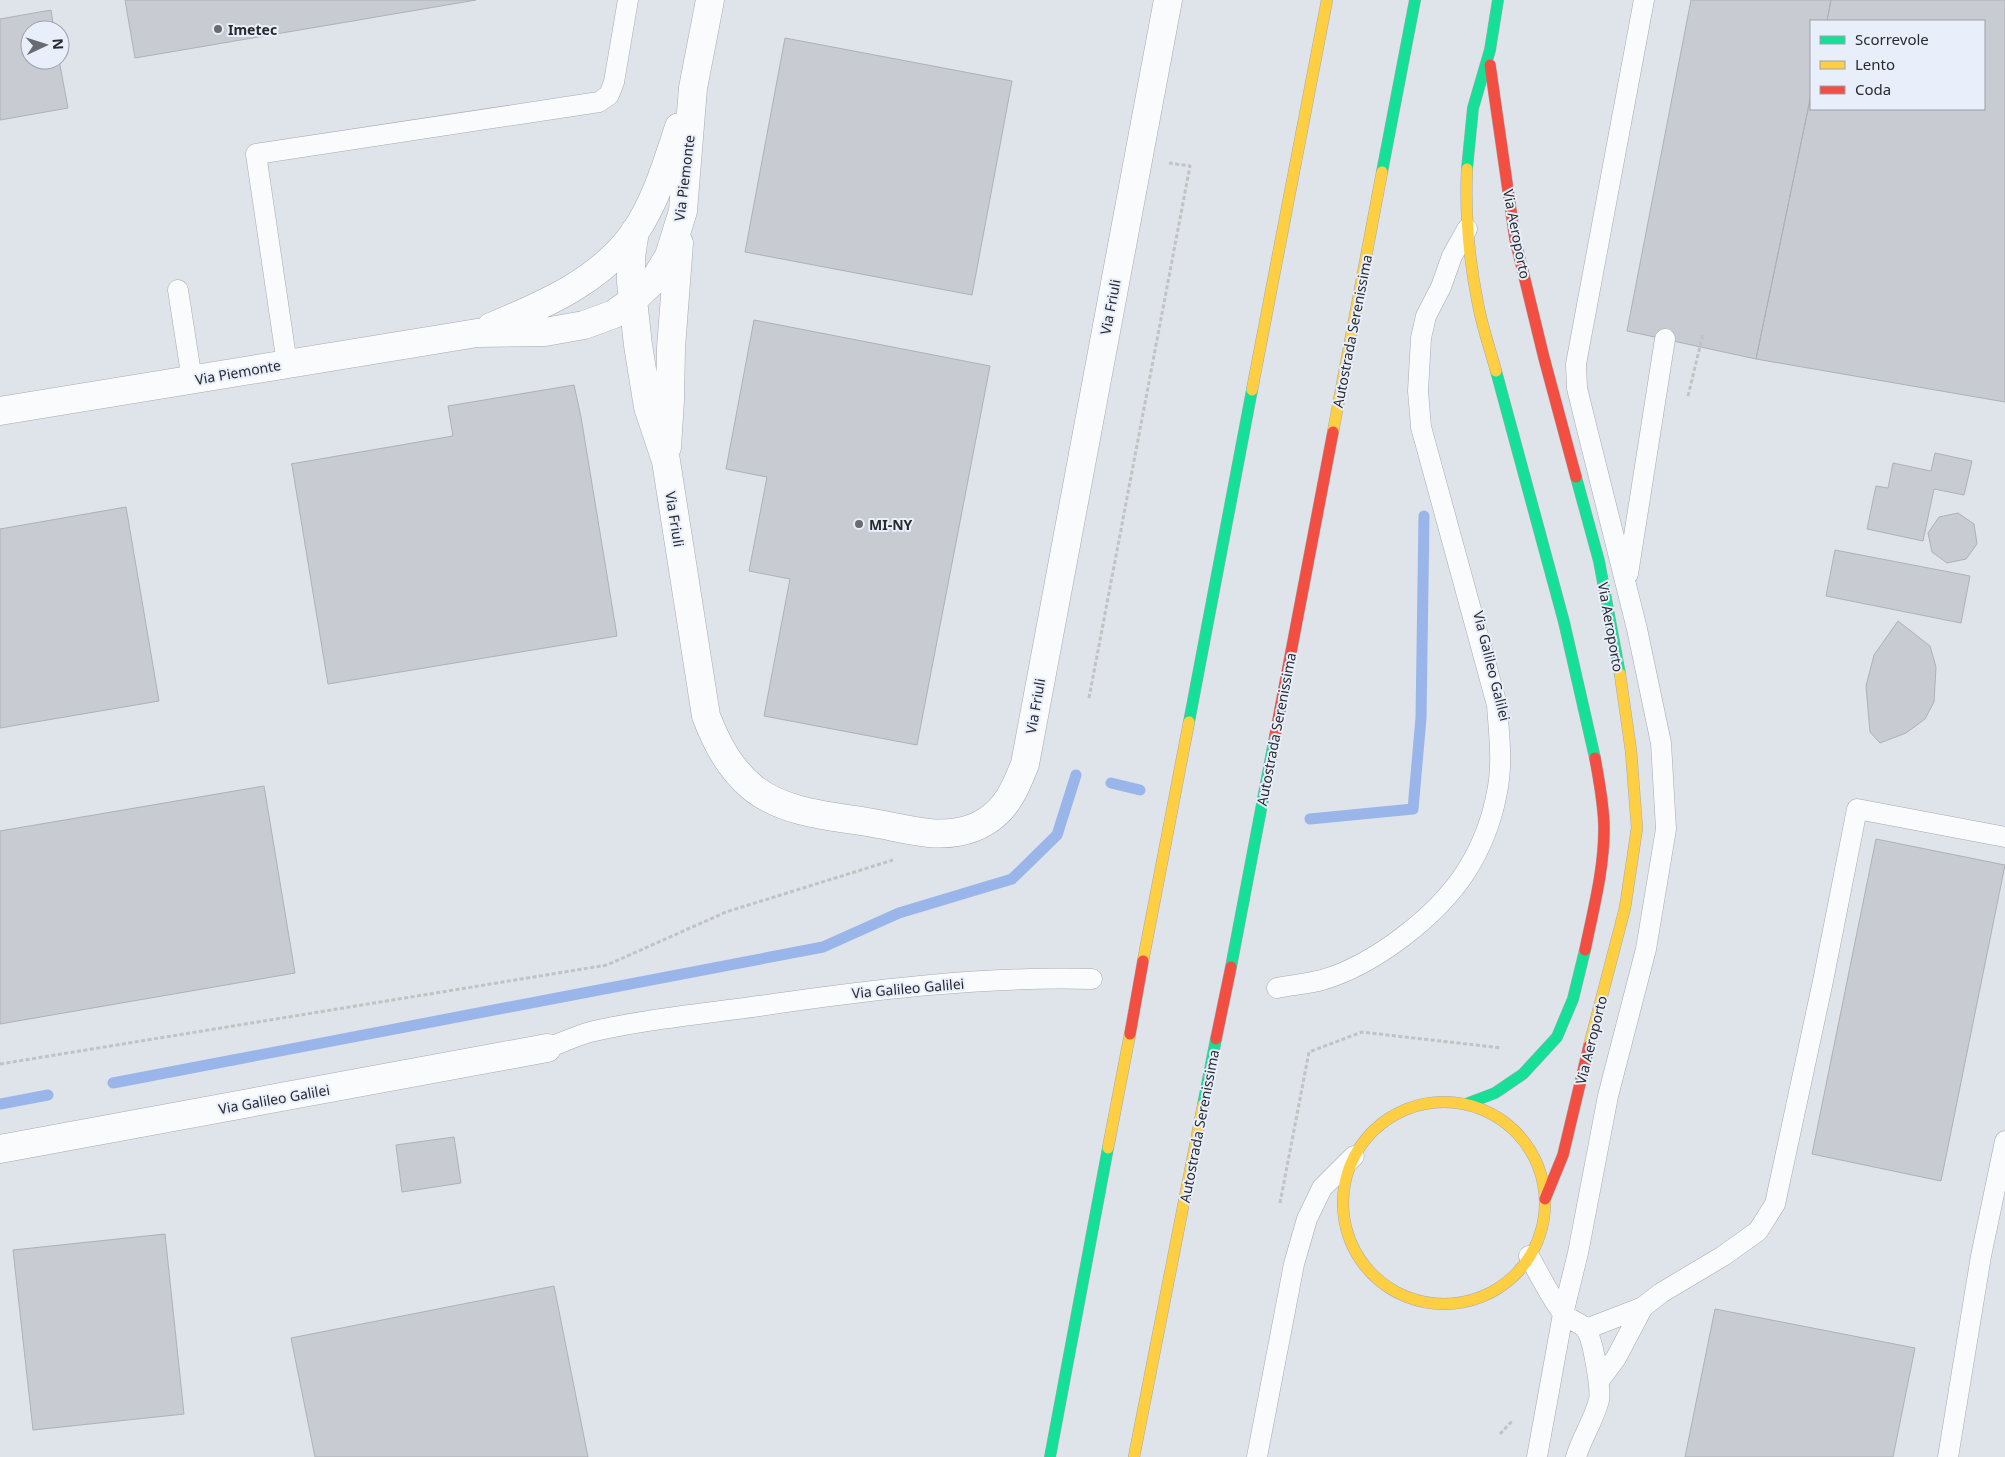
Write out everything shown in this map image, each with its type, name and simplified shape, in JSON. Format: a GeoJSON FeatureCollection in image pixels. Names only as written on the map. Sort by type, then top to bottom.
{"type":"FeatureCollection","features":[{"type":"Feature","properties":{"kind":"main road"},"geometry":{"type":"LineString","coordinates":[[1050,1457],[1327,0]]}},
{"type":"Feature","properties":{"kind":"main road","name":"Autostrada Serenissima"},"geometry":{"type":"LineString","coordinates":[[1134,1457],[1231,967],[1415,0]]}},
{"type":"Feature","properties":{"kind":"main road","name":"Via Aeroporto"},"geometry":{"type":"LineString","coordinates":[[1466,1104],[1495,1092],[1523,1074],[1557,1036],[1573,999],[1582,964],[1601,868],[1604,830],[1602,795],[1586,714],[1564,622],[1478,306],[1468,238],[1466,176],[1469,137],[1473,107],[1488,56],[1498,0]]}},
{"type":"Feature","properties":{"kind":"main road","name":"Via Aeroporto"},"geometry":{"type":"LineString","coordinates":[[1488,56],[1515,239],[1544,358],[1599,561],[1618,663],[1631,751],[1637,828],[1625,908],[1600,1000],[1563,1155],[1545,1199]]}},
{"type":"Feature","properties":{"kind":"main road"},"geometry":{"type":"LineString","coordinates":[[1428,1103],[1466,1104],[1484,1110],[1500,1119],[1515,1131],[1527,1145],[1536,1162],[1545,1199],[1540,1235],[1521,1268],[1508,1281],[1493,1291],[1475,1299],[1458,1303],[1439,1304],[1420,1301],[1403,1295],[1373,1274],[1353,1245],[1347,1228],[1344,1210],[1344,1192],[1348,1174],[1354,1156],[1365,1140],[1392,1116],[1428,1103]]}},
{"type":"Feature","properties":{"kind":"street","name":"Via Piemonte"},"geometry":{"type":"LineString","coordinates":[[0,411],[477,333],[545,332],[584,325],[614,314],[633,300],[655,279],[669,256],[682,211],[693,88],[710,0]]}},
{"type":"Feature","properties":{"kind":"street","name":"Via Friuli"},"geometry":{"type":"LineString","coordinates":[[635,231],[632,257],[633,300],[638,344],[648,407],[666,461],[706,716],[716,743],[732,767],[754,789],[778,803],[801,810],[930,833],[957,832],[984,823],[1001,810],[1015,789],[1025,764],[1168,0]]}},
{"type":"Feature","properties":{"kind":"street","name":"Via Piemonte"},"geometry":{"type":"LineString","coordinates":[[477,333],[526,312],[577,286],[614,258],[635,231],[660,183],[693,88]]}},
{"type":"Feature","properties":{"kind":"street","name":"Via Friuli"},"geometry":{"type":"LineString","coordinates":[[666,461],[673,314],[682,211]]}},
{"type":"Feature","properties":{"kind":"street","name":"Via Galileo Galilei"},"geometry":{"type":"LineString","coordinates":[[0,1149],[547,1048]]}},
{"type":"Feature","properties":{"kind":"lane"},"geometry":{"type":"LineString","coordinates":[[287,364],[256,154],[599,102],[609,95],[614,82],[628,0]]}},
{"type":"Feature","properties":{"kind":"lane"},"geometry":{"type":"LineString","coordinates":[[1537,1457],[1563,1314],[1578,1252],[1608,1096],[1646,949],[1666,829],[1661,743],[1626,584],[1583,413],[1576,364],[1644,0]]}},
{"type":"Feature","properties":{"kind":"lane","name":"Via Galileo Galilei"},"geometry":{"type":"LineString","coordinates":[[1277,988],[1322,980],[1366,962],[1405,936],[1444,899],[1467,871],[1485,836],[1498,791],[1501,747],[1497,705],[1421,427],[1418,391],[1421,338],[1426,316],[1441,287],[1452,256],[1468,238]]}},
{"type":"Feature","properties":{"kind":"lane"},"geometry":{"type":"LineString","coordinates":[[178,290],[192,380]]}},
{"type":"Feature","properties":{"kind":"lane"},"geometry":{"type":"LineString","coordinates":[[1626,584],[1664,339]]}},
{"type":"Feature","properties":{"kind":"lane"},"geometry":{"type":"LineString","coordinates":[[1586,1328],[1643,1307],[1661,1293],[1723,1256],[1758,1231],[1775,1204],[1823,981],[1857,809],[2005,837]]}},
{"type":"Feature","properties":{"kind":"lane","name":"Via Galileo Galilei"},"geometry":{"type":"LineString","coordinates":[[547,1048],[608,1042],[659,1032],[724,1011],[859,992],[983,982],[1062,978],[1092,979]]}},
{"type":"Feature","properties":{"kind":"lane"},"geometry":{"type":"LineString","coordinates":[[1948,1457],[1981,1256],[2005,1141]]}},
{"type":"Feature","properties":{"kind":"lane"},"geometry":{"type":"LineString","coordinates":[[1256,1457],[1294,1264],[1307,1219],[1322,1188],[1354,1156]]}},
{"type":"Feature","properties":{"kind":"lane"},"geometry":{"type":"LineString","coordinates":[[1529,1256],[1563,1314],[1586,1328],[1594,1352],[1599,1380],[1599,1398],[1593,1418],[1580,1444],[1576,1457]]}},
{"type":"Feature","properties":{"kind":"lane"},"geometry":{"type":"LineString","coordinates":[[1599,1380],[1616,1358],[1643,1307]]}},
{"type":"Feature","properties":{"kind":"path"},"geometry":{"type":"LineString","coordinates":[[1089,698],[1190,166],[1163,162]]}},
{"type":"Feature","properties":{"kind":"path"},"geometry":{"type":"LineString","coordinates":[[0,1064],[607,965],[726,912],[890,862],[930,833]]}},
{"type":"Feature","properties":{"kind":"building","name":"Imetec"},"geometry":{"type":"Polygon","coordinates":[[[125,0],[476,0],[135,58],[125,0]]]}},
{"type":"Feature","properties":{"kind":"building"},"geometry":{"type":"Polygon","coordinates":[[[1691,0],[1831,0],[1827,20],[1810,20],[1810,100],[1756,359],[1627,331],[1691,0]]]}},
{"type":"Feature","properties":{"kind":"building"},"geometry":{"type":"Polygon","coordinates":[[[1831,0],[2005,0],[2005,402],[1756,359],[1810,100],[1810,110],[1985,110],[1985,20],[1827,20],[1831,0]]]}},
{"type":"Feature","properties":{"kind":"building"},"geometry":{"type":"Polygon","coordinates":[[[51,10],[52,20],[20,20],[20,70],[61,70],[68,108],[0,120],[0,19],[51,10]]]}},
{"type":"Feature","properties":{"kind":"building"},"geometry":{"type":"Polygon","coordinates":[[[785,38],[1012,81],[972,295],[745,252],[785,38]]]}},
{"type":"Feature","properties":{"kind":"building","name":"MI-NY"},"geometry":{"type":"Polygon","coordinates":[[[754,320],[990,366],[917,745],[764,716],[790,579],[749,571],[767,477],[726,469],[754,320]]]}},
{"type":"Feature","properties":{"kind":"building"},"geometry":{"type":"Polygon","coordinates":[[[574,385],[617,636],[328,684],[291,464],[453,436],[448,406],[574,385]]]}},
{"type":"Feature","properties":{"kind":"building"},"geometry":{"type":"Polygon","coordinates":[[[1935,453],[1972,461],[1964,495],[1934,489],[1923,541],[1867,529],[1876,486],[1888,488],[1893,463],[1931,471],[1935,453]]]}},
{"type":"Feature","properties":{"kind":"building"},"geometry":{"type":"Polygon","coordinates":[[[126,507],[159,701],[0,728],[0,529],[126,507]]]}},
{"type":"Feature","properties":{"kind":"building"},"geometry":{"type":"Polygon","coordinates":[[[1958,513],[1974,524],[1977,544],[1966,559],[1947,563],[1932,552],[1928,533],[1939,517],[1958,513]]]}},
{"type":"Feature","properties":{"kind":"building"},"geometry":{"type":"Polygon","coordinates":[[[1835,550],[1970,576],[1961,623],[1826,596],[1835,550]]]}},
{"type":"Feature","properties":{"kind":"building"},"geometry":{"type":"Polygon","coordinates":[[[1898,621],[1930,646],[1936,667],[1934,702],[1925,719],[1906,733],[1880,743],[1870,732],[1866,686],[1874,655],[1898,621]]]}},
{"type":"Feature","properties":{"kind":"building"},"geometry":{"type":"Polygon","coordinates":[[[264,786],[295,973],[0,1024],[0,831],[264,786]]]}},
{"type":"Feature","properties":{"kind":"building"},"geometry":{"type":"Polygon","coordinates":[[[1876,839],[2005,865],[1941,1181],[1812,1154],[1876,839]]]}},
{"type":"Feature","properties":{"kind":"building"},"geometry":{"type":"Polygon","coordinates":[[[454,1137],[461,1183],[402,1192],[396,1145],[454,1137]]]}},
{"type":"Feature","properties":{"kind":"building"},"geometry":{"type":"Polygon","coordinates":[[[165,1234],[184,1414],[33,1430],[13,1250],[165,1234]]]}},
{"type":"Feature","properties":{"kind":"building"},"geometry":{"type":"Polygon","coordinates":[[[554,1286],[588,1457],[315,1457],[291,1338],[554,1286]]]}},
{"type":"Feature","properties":{"kind":"building"},"geometry":{"type":"Polygon","coordinates":[[[1715,1309],[1915,1348],[1893,1457],[1685,1457],[1715,1309]]]}},
{"type":"Feature","properties":{"kind":"waterway"},"geometry":{"type":"LineString","coordinates":[[1310,819],[1413,809],[1421,718],[1424,516]]}},
{"type":"Feature","properties":{"kind":"waterway"},"geometry":{"type":"LineString","coordinates":[[113,1083],[823,947],[899,913],[1012,879],[1057,835],[1076,775]]}},
{"type":"Feature","properties":{"kind":"waterway"},"geometry":{"type":"LineString","coordinates":[[1111,783],[1140,790]]}},
{"type":"Feature","properties":{"kind":"waterway"},"geometry":{"type":"LineString","coordinates":[[0,1104],[48,1095]]}},
{"type":"Feature","properties":{"kind":"traffic: fast"},"geometry":{"type":"LineString","coordinates":[[1382,172],[1415,0]]}},
{"type":"Feature","properties":{"kind":"traffic: fast"},"geometry":{"type":"LineString","coordinates":[[1467,169],[1473,108],[1490,50],[1498,0]]}},
{"type":"Feature","properties":{"kind":"traffic: fast"},"geometry":{"type":"LineString","coordinates":[[1496,371],[1564,622],[1595,758]]}},
{"type":"Feature","properties":{"kind":"traffic: fast"},"geometry":{"type":"LineString","coordinates":[[1189,722],[1252,390]]}},
{"type":"Feature","properties":{"kind":"traffic: fast"},"geometry":{"type":"LineString","coordinates":[[1576,477],[1599,561],[1620,674]]}},
{"type":"Feature","properties":{"kind":"traffic: fast"},"geometry":{"type":"LineString","coordinates":[[1231,967],[1275,736]]}},
{"type":"Feature","properties":{"kind":"traffic: fast"},"geometry":{"type":"LineString","coordinates":[[1466,1104],[1495,1093],[1523,1074],[1557,1037],[1573,999],[1585,950]]}},
{"type":"Feature","properties":{"kind":"traffic: fast"},"geometry":{"type":"LineString","coordinates":[[1203,1105],[1216,1039]]}},
{"type":"Feature","properties":{"kind":"traffic: fast"},"geometry":{"type":"LineString","coordinates":[[1050,1457],[1108,1148]]}},
{"type":"Feature","properties":{"kind":"traffic: slow"},"geometry":{"type":"LineString","coordinates":[[1252,390],[1327,0]]}},
{"type":"Feature","properties":{"kind":"traffic: slow"},"geometry":{"type":"LineString","coordinates":[[1467,169],[1467,220],[1472,271],[1482,321],[1496,371]]}},
{"type":"Feature","properties":{"kind":"traffic: slow"},"geometry":{"type":"LineString","coordinates":[[1333,432],[1382,172]]}},
{"type":"Feature","properties":{"kind":"traffic: slow"},"geometry":{"type":"LineString","coordinates":[[1589,1046],[1625,908],[1637,828],[1631,751],[1620,674]]}},
{"type":"Feature","properties":{"kind":"traffic: slow"},"geometry":{"type":"LineString","coordinates":[[1143,961],[1189,722]]}},
{"type":"Feature","properties":{"kind":"traffic: slow"},"geometry":{"type":"LineString","coordinates":[[1108,1148],[1130,1034]]}},
{"type":"Feature","properties":{"kind":"traffic: slow"},"geometry":{"type":"LineString","coordinates":[[1444,1102],[1464,1104],[1491,1114],[1508,1125],[1522,1139],[1537,1165],[1543,1183],[1545,1203],[1543,1223],[1533,1250],[1522,1267],[1508,1281],[1482,1296],[1464,1302],[1444,1304],[1424,1302],[1397,1292],[1380,1281],[1366,1267],[1351,1241],[1345,1223],[1343,1203],[1345,1183],[1355,1156],[1366,1139],[1380,1125],[1406,1110],[1424,1104],[1444,1102]]}},
{"type":"Feature","properties":{"kind":"traffic: slow"},"geometry":{"type":"LineString","coordinates":[[1134,1457],[1203,1105]]}},
{"type":"Feature","properties":{"kind":"traffic: jam"},"geometry":{"type":"LineString","coordinates":[[1490,65],[1515,239],[1576,477]]}},
{"type":"Feature","properties":{"kind":"traffic: jam"},"geometry":{"type":"LineString","coordinates":[[1275,736],[1333,432]]}},
{"type":"Feature","properties":{"kind":"traffic: jam"},"geometry":{"type":"LineString","coordinates":[[1585,950],[1598,890],[1604,844],[1603,811],[1595,758]]}},
{"type":"Feature","properties":{"kind":"traffic: jam"},"geometry":{"type":"LineString","coordinates":[[1130,1034],[1143,961]]}},
{"type":"Feature","properties":{"kind":"traffic: jam"},"geometry":{"type":"LineString","coordinates":[[1216,1039],[1231,967]]}},
{"type":"Feature","properties":{"kind":"traffic: jam"},"geometry":{"type":"LineString","coordinates":[[1545,1199],[1563,1155],[1589,1046]]}},
{"type":"Feature","properties":{"kind":"place","name":"Imetec"},"geometry":{"type":"Point","coordinates":[218,29]}},
{"type":"Feature","properties":{"kind":"place","name":"MI-NY"},"geometry":{"type":"Point","coordinates":[859,524]}}]}
